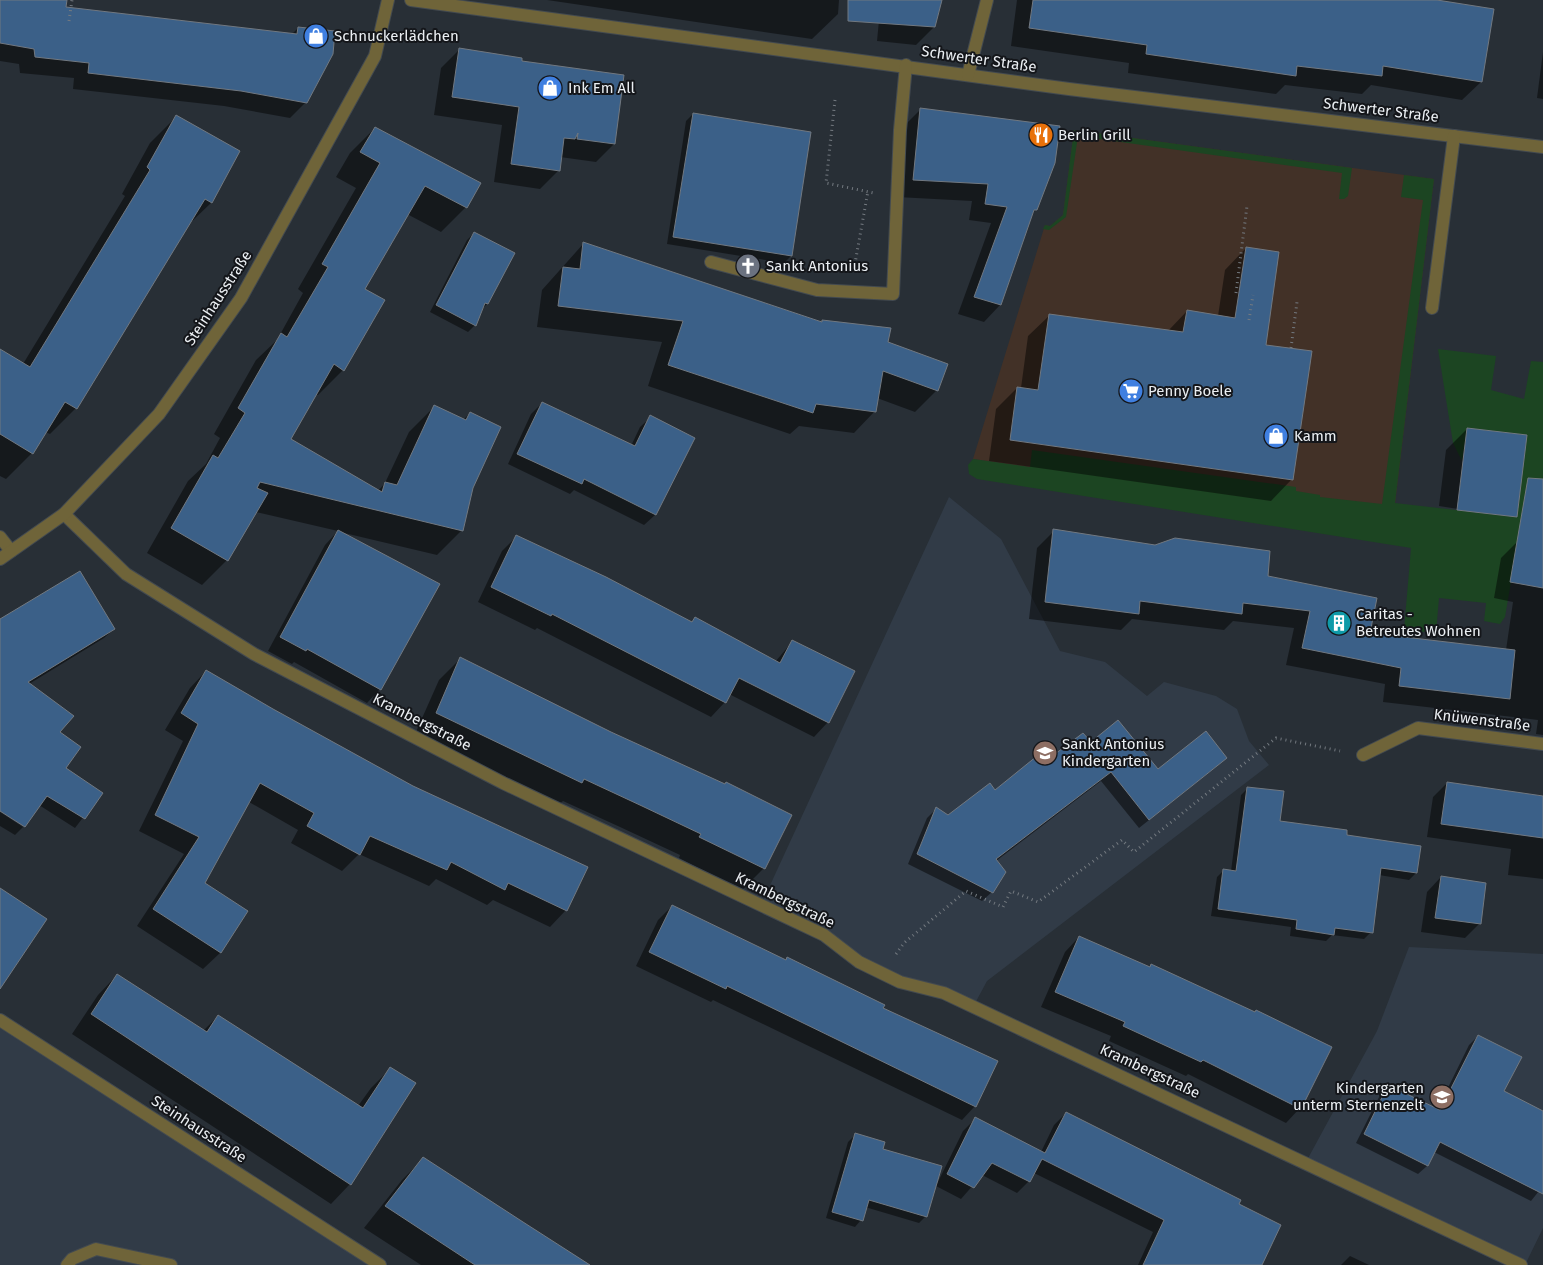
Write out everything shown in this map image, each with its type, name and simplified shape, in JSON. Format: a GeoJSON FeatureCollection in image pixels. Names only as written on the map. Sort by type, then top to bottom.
{"type":"FeatureCollection","features":[{"type":"Feature","properties":{"kind":"street","name":"Steinhausstraße"},"geometry":{"type":"LineString","coordinates":[[0,559],[64,514],[159,414],[241,298],[375,56],[388,0]]}},
{"type":"Feature","properties":{"kind":"street","name":"Schwerter Straße"},"geometry":{"type":"LineString","coordinates":[[411,0],[968,75],[1543,147]]}},
{"type":"Feature","properties":{"kind":"street"},"geometry":{"type":"LineString","coordinates":[[968,75],[987,0]]}},
{"type":"Feature","properties":{"kind":"street"},"geometry":{"type":"LineString","coordinates":[[711,262],[817,290],[894,294],[900,130],[906,66]]}},
{"type":"Feature","properties":{"kind":"street"},"geometry":{"type":"LineString","coordinates":[[1432,308],[1454,136]]}},
{"type":"Feature","properties":{"kind":"street","name":"Krambergstraße"},"geometry":{"type":"LineString","coordinates":[[64,514],[126,574],[254,654],[504,783],[824,935],[859,962],[900,982],[944,993],[1521,1265]]}},
{"type":"Feature","properties":{"kind":"street"},"geometry":{"type":"LineString","coordinates":[[0,537],[12,551]]}},
{"type":"Feature","properties":{"kind":"street","name":"Knüwenstraße"},"geometry":{"type":"LineString","coordinates":[[1363,755],[1418,728],[1543,744]]}},
{"type":"Feature","properties":{"kind":"street","name":"Steinhausstraße"},"geometry":{"type":"LineString","coordinates":[[0,1020],[380,1265]]}},
{"type":"Feature","properties":{"kind":"street"},"geometry":{"type":"LineString","coordinates":[[67,1265],[72,1259],[96,1249],[171,1265]]}},
{"type":"Feature","properties":{"kind":"path"},"geometry":{"type":"LineString","coordinates":[[69,21],[72,0]]}},
{"type":"Feature","properties":{"kind":"path"},"geometry":{"type":"LineString","coordinates":[[835,100],[826,183],[897,198]]}},
{"type":"Feature","properties":{"kind":"path"},"geometry":{"type":"LineString","coordinates":[[856,263],[868,191]]}},
{"type":"Feature","properties":{"kind":"path"},"geometry":{"type":"LineString","coordinates":[[1236,293],[1247,206]]}},
{"type":"Feature","properties":{"kind":"path"},"geometry":{"type":"LineString","coordinates":[[1249,320],[1253,295]]}},
{"type":"Feature","properties":{"kind":"path"},"geometry":{"type":"LineString","coordinates":[[1290,348],[1297,302]]}},
{"type":"Feature","properties":{"kind":"path"},"geometry":{"type":"LineString","coordinates":[[884,974],[904,942],[966,891],[1003,907],[1011,891],[1038,902],[1122,840],[1134,852],[1276,738],[1363,755]]}},
{"type":"Feature","properties":{"kind":"shaded area","name":"Penny Boele"},"geometry":{"type":"Polygon","coordinates":[[[1074,130],[1434,179],[1393,521],[973,459],[1045,225],[1050,226],[1063,215],[1074,130]]]}},
{"type":"Feature","properties":{"kind":"shaded area","name":"Sankt Antonius Kindergarten"},"geometry":{"type":"Polygon","coordinates":[[[949,497],[1001,539],[1060,651],[1105,662],[1147,696],[1164,682],[1216,696],[1237,709],[1249,741],[1269,765],[987,981],[973,1007],[900,982],[761,905],[949,497]]]}},
{"type":"Feature","properties":{"kind":"shaded area","name":"Kindergarten unterm Sternenzelt"},"geometry":{"type":"Polygon","coordinates":[[[1409,947],[1543,954],[1543,1228],[1525,1265],[1306,1162],[1377,1031],[1409,947]]]}},
{"type":"Feature","properties":{"kind":"shaded area"},"geometry":{"type":"Polygon","coordinates":[[[0,1020],[381,1265],[0,1265],[0,1020]]]}},
{"type":"Feature","properties":{"kind":"green space"},"geometry":{"type":"Polygon","coordinates":[[[1074,130],[1352,168],[1348,196],[1344,199],[1339,199],[1342,173],[1078,136],[1066,217],[1049,230],[1043,229],[1045,225],[1050,226],[1063,215],[1074,130]]]}},
{"type":"Feature","properties":{"kind":"green space"},"geometry":{"type":"Polygon","coordinates":[[[1404,175],[1434,179],[1395,503],[1517,517],[1527,435],[1467,428],[1462,461],[1453,443],[1438,349],[1496,356],[1491,390],[1524,399],[1531,361],[1543,362],[1543,545],[1511,582],[1505,617],[1500,624],[1484,621],[1486,603],[1439,598],[1436,633],[1404,630],[1411,548],[977,479],[969,474],[968,465],[973,459],[1030,467],[1032,450],[1296,487],[1296,491],[1320,495],[1320,497],[1382,504],[1423,200],[1401,197],[1404,175]]]}},
{"type":"Feature","properties":{"kind":"building"},"geometry":{"type":"Polygon","coordinates":[[[0,0],[67,0],[66,7],[297,34],[298,27],[335,31],[333,54],[307,103],[241,91],[88,73],[89,63],[35,57],[34,49],[0,43],[0,0]]]}},
{"type":"Feature","properties":{"kind":"building"},"geometry":{"type":"Polygon","coordinates":[[[848,0],[942,0],[935,27],[848,21],[848,0]]]}},
{"type":"Feature","properties":{"kind":"building"},"geometry":{"type":"Polygon","coordinates":[[[1033,0],[1437,0],[1494,9],[1482,82],[1383,66],[1382,76],[1297,66],[1296,76],[1146,54],[1147,45],[1029,28],[1033,0]]]}},
{"type":"Feature","properties":{"kind":"building"},"geometry":{"type":"Polygon","coordinates":[[[459,48],[522,58],[522,61],[624,75],[615,144],[577,139],[578,133],[575,139],[564,138],[560,171],[511,164],[519,107],[452,97],[459,48]]]}},
{"type":"Feature","properties":{"kind":"building"},"geometry":{"type":"Polygon","coordinates":[[[920,108],[1060,126],[1055,163],[1037,210],[1034,210],[1001,305],[974,297],[1007,207],[985,204],[988,184],[913,180],[920,108]]]}},
{"type":"Feature","properties":{"kind":"building"},"geometry":{"type":"Polygon","coordinates":[[[693,113],[811,132],[792,256],[673,237],[693,113]]]}},
{"type":"Feature","properties":{"kind":"building"},"geometry":{"type":"Polygon","coordinates":[[[176,115],[240,151],[212,203],[205,199],[77,409],[65,402],[33,454],[0,434],[0,349],[30,367],[150,170],[147,167],[176,115]]]}},
{"type":"Feature","properties":{"kind":"building"},"geometry":{"type":"Polygon","coordinates":[[[375,127],[481,183],[467,208],[425,186],[365,289],[385,300],[344,371],[334,364],[291,439],[382,492],[385,482],[397,485],[434,405],[466,420],[470,412],[501,427],[473,488],[463,531],[260,482],[257,488],[268,493],[228,561],[171,528],[213,455],[218,458],[245,413],[238,408],[281,333],[287,337],[328,267],[322,264],[380,163],[360,152],[375,127]]]}},
{"type":"Feature","properties":{"kind":"building"},"geometry":{"type":"Polygon","coordinates":[[[474,232],[515,253],[488,304],[485,303],[476,326],[436,305],[474,232]]]}},
{"type":"Feature","properties":{"kind":"building"},"geometry":{"type":"Polygon","coordinates":[[[583,242],[822,322],[822,320],[891,328],[888,342],[948,364],[938,391],[883,371],[876,412],[816,404],[813,413],[668,365],[683,321],[558,306],[563,267],[580,269],[583,242]]]}},
{"type":"Feature","properties":{"kind":"building"},"geometry":{"type":"Polygon","coordinates":[[[1246,247],[1279,252],[1266,345],[1312,351],[1293,480],[1010,440],[1017,387],[1038,390],[1049,314],[1183,332],[1187,310],[1235,318],[1246,247]]]}},
{"type":"Feature","properties":{"kind":"building"},"geometry":{"type":"Polygon","coordinates":[[[542,402],[635,446],[650,415],[695,438],[656,515],[584,479],[582,484],[517,454],[542,402]]]}},
{"type":"Feature","properties":{"kind":"building"},"geometry":{"type":"Polygon","coordinates":[[[1467,428],[1527,435],[1517,517],[1457,510],[1467,428]]]}},
{"type":"Feature","properties":{"kind":"building"},"geometry":{"type":"Polygon","coordinates":[[[1528,478],[1543,479],[1543,588],[1510,582],[1528,478]]]}},
{"type":"Feature","properties":{"kind":"building"},"geometry":{"type":"Polygon","coordinates":[[[1053,529],[1155,545],[1175,538],[1270,551],[1268,576],[1377,598],[1370,633],[1515,650],[1510,699],[1399,686],[1401,668],[1302,648],[1310,611],[1243,603],[1242,614],[1140,601],[1139,614],[1045,602],[1053,529]]]}},
{"type":"Feature","properties":{"kind":"building"},"geometry":{"type":"Polygon","coordinates":[[[338,530],[440,584],[381,690],[307,649],[306,651],[280,637],[338,530]]]}},
{"type":"Feature","properties":{"kind":"building"},"geometry":{"type":"Polygon","coordinates":[[[516,535],[606,577],[692,622],[695,617],[780,663],[792,640],[855,671],[829,723],[739,678],[726,703],[552,614],[551,616],[491,587],[516,535]]]}},
{"type":"Feature","properties":{"kind":"building"},"geometry":{"type":"Polygon","coordinates":[[[80,571],[115,629],[28,682],[74,716],[60,732],[81,747],[66,768],[103,793],[85,819],[47,796],[25,827],[0,811],[0,619],[80,571]]]}},
{"type":"Feature","properties":{"kind":"building"},"geometry":{"type":"Polygon","coordinates":[[[460,657],[611,732],[725,784],[726,782],[792,815],[765,869],[699,837],[701,834],[642,806],[584,779],[582,783],[436,713],[460,657]]]}},
{"type":"Feature","properties":{"kind":"building"},"geometry":{"type":"Polygon","coordinates":[[[206,670],[413,786],[588,867],[567,911],[508,883],[505,890],[451,862],[447,870],[370,836],[360,855],[307,826],[314,813],[260,783],[205,883],[248,911],[221,953],[153,909],[199,837],[155,815],[198,724],[181,713],[206,670]]]}},
{"type":"Feature","properties":{"kind":"building"},"geometry":{"type":"Polygon","coordinates":[[[1118,720],[1158,769],[1206,731],[1227,758],[1149,820],[1111,772],[996,859],[1006,872],[993,893],[917,854],[936,807],[948,815],[990,783],[995,790],[1037,756],[1043,763],[1083,733],[1091,742],[1118,720]]]}},
{"type":"Feature","properties":{"kind":"building"},"geometry":{"type":"Polygon","coordinates":[[[1447,782],[1543,796],[1543,838],[1441,824],[1447,782]]]}},
{"type":"Feature","properties":{"kind":"building"},"geometry":{"type":"Polygon","coordinates":[[[1247,787],[1284,791],[1280,821],[1347,830],[1347,835],[1421,846],[1417,873],[1381,868],[1373,933],[1335,928],[1334,935],[1296,929],[1297,920],[1218,909],[1223,869],[1236,871],[1247,787]]]}},
{"type":"Feature","properties":{"kind":"building"},"geometry":{"type":"Polygon","coordinates":[[[1441,876],[1486,883],[1481,924],[1435,918],[1441,876]]]}},
{"type":"Feature","properties":{"kind":"building"},"geometry":{"type":"Polygon","coordinates":[[[0,888],[47,919],[0,989],[0,888]]]}},
{"type":"Feature","properties":{"kind":"building"},"geometry":{"type":"Polygon","coordinates":[[[672,905],[786,960],[787,957],[885,1005],[883,1008],[998,1061],[976,1107],[727,986],[726,989],[649,952],[672,905]]]}},
{"type":"Feature","properties":{"kind":"building"},"geometry":{"type":"Polygon","coordinates":[[[1079,936],[1150,967],[1151,964],[1255,1012],[1256,1010],[1332,1047],[1301,1109],[1203,1060],[1201,1062],[1123,1026],[1125,1022],[1055,992],[1079,936]]]}},
{"type":"Feature","properties":{"kind":"building"},"geometry":{"type":"Polygon","coordinates":[[[117,974],[207,1032],[218,1015],[363,1108],[390,1067],[416,1083],[351,1185],[91,1014],[117,974]]]}},
{"type":"Feature","properties":{"kind":"building"},"geometry":{"type":"Polygon","coordinates":[[[1478,1035],[1522,1057],[1504,1091],[1543,1111],[1543,1194],[1440,1142],[1428,1166],[1364,1134],[1388,1085],[1440,1110],[1478,1035]]]}},
{"type":"Feature","properties":{"kind":"building"},"geometry":{"type":"Polygon","coordinates":[[[1066,1112],[1241,1200],[1239,1204],[1281,1225],[1262,1265],[1143,1265],[1164,1220],[1042,1159],[1030,1182],[992,1163],[974,1188],[947,1174],[975,1117],[1045,1153],[1066,1112]]]}},
{"type":"Feature","properties":{"kind":"building"},"geometry":{"type":"Polygon","coordinates":[[[855,1133],[885,1142],[883,1149],[942,1166],[927,1217],[869,1200],[863,1221],[832,1212],[855,1133]]]}},
{"type":"Feature","properties":{"kind":"building"},"geometry":{"type":"Polygon","coordinates":[[[423,1157],[590,1265],[475,1265],[385,1206],[423,1157]]]}},
{"type":"Feature","properties":{"kind":"place","name":"Schnuckerlädchen"},"geometry":{"type":"Point","coordinates":[316,36]}},
{"type":"Feature","properties":{"kind":"place","name":"Ink Em All"},"geometry":{"type":"Point","coordinates":[550,88]}},
{"type":"Feature","properties":{"kind":"place","name":"Berlin Grill"},"geometry":{"type":"Point","coordinates":[1041,135]}},
{"type":"Feature","properties":{"kind":"place","name":"Sankt Antonius"},"geometry":{"type":"Point","coordinates":[748,266]}},
{"type":"Feature","properties":{"kind":"place","name":"Penny Boele"},"geometry":{"type":"Point","coordinates":[1131,391]}},
{"type":"Feature","properties":{"kind":"place","name":"Kamm"},"geometry":{"type":"Point","coordinates":[1276,436]}},
{"type":"Feature","properties":{"kind":"place","name":"Caritas - Betreutes Wohnen"},"geometry":{"type":"Point","coordinates":[1339,623]}},
{"type":"Feature","properties":{"kind":"place","name":"Sankt Antonius Kindergarten"},"geometry":{"type":"Point","coordinates":[1045,753]}},
{"type":"Feature","properties":{"kind":"place","name":"Kindergarten unterm Sternenzelt"},"geometry":{"type":"Point","coordinates":[1442,1097]}}]}
